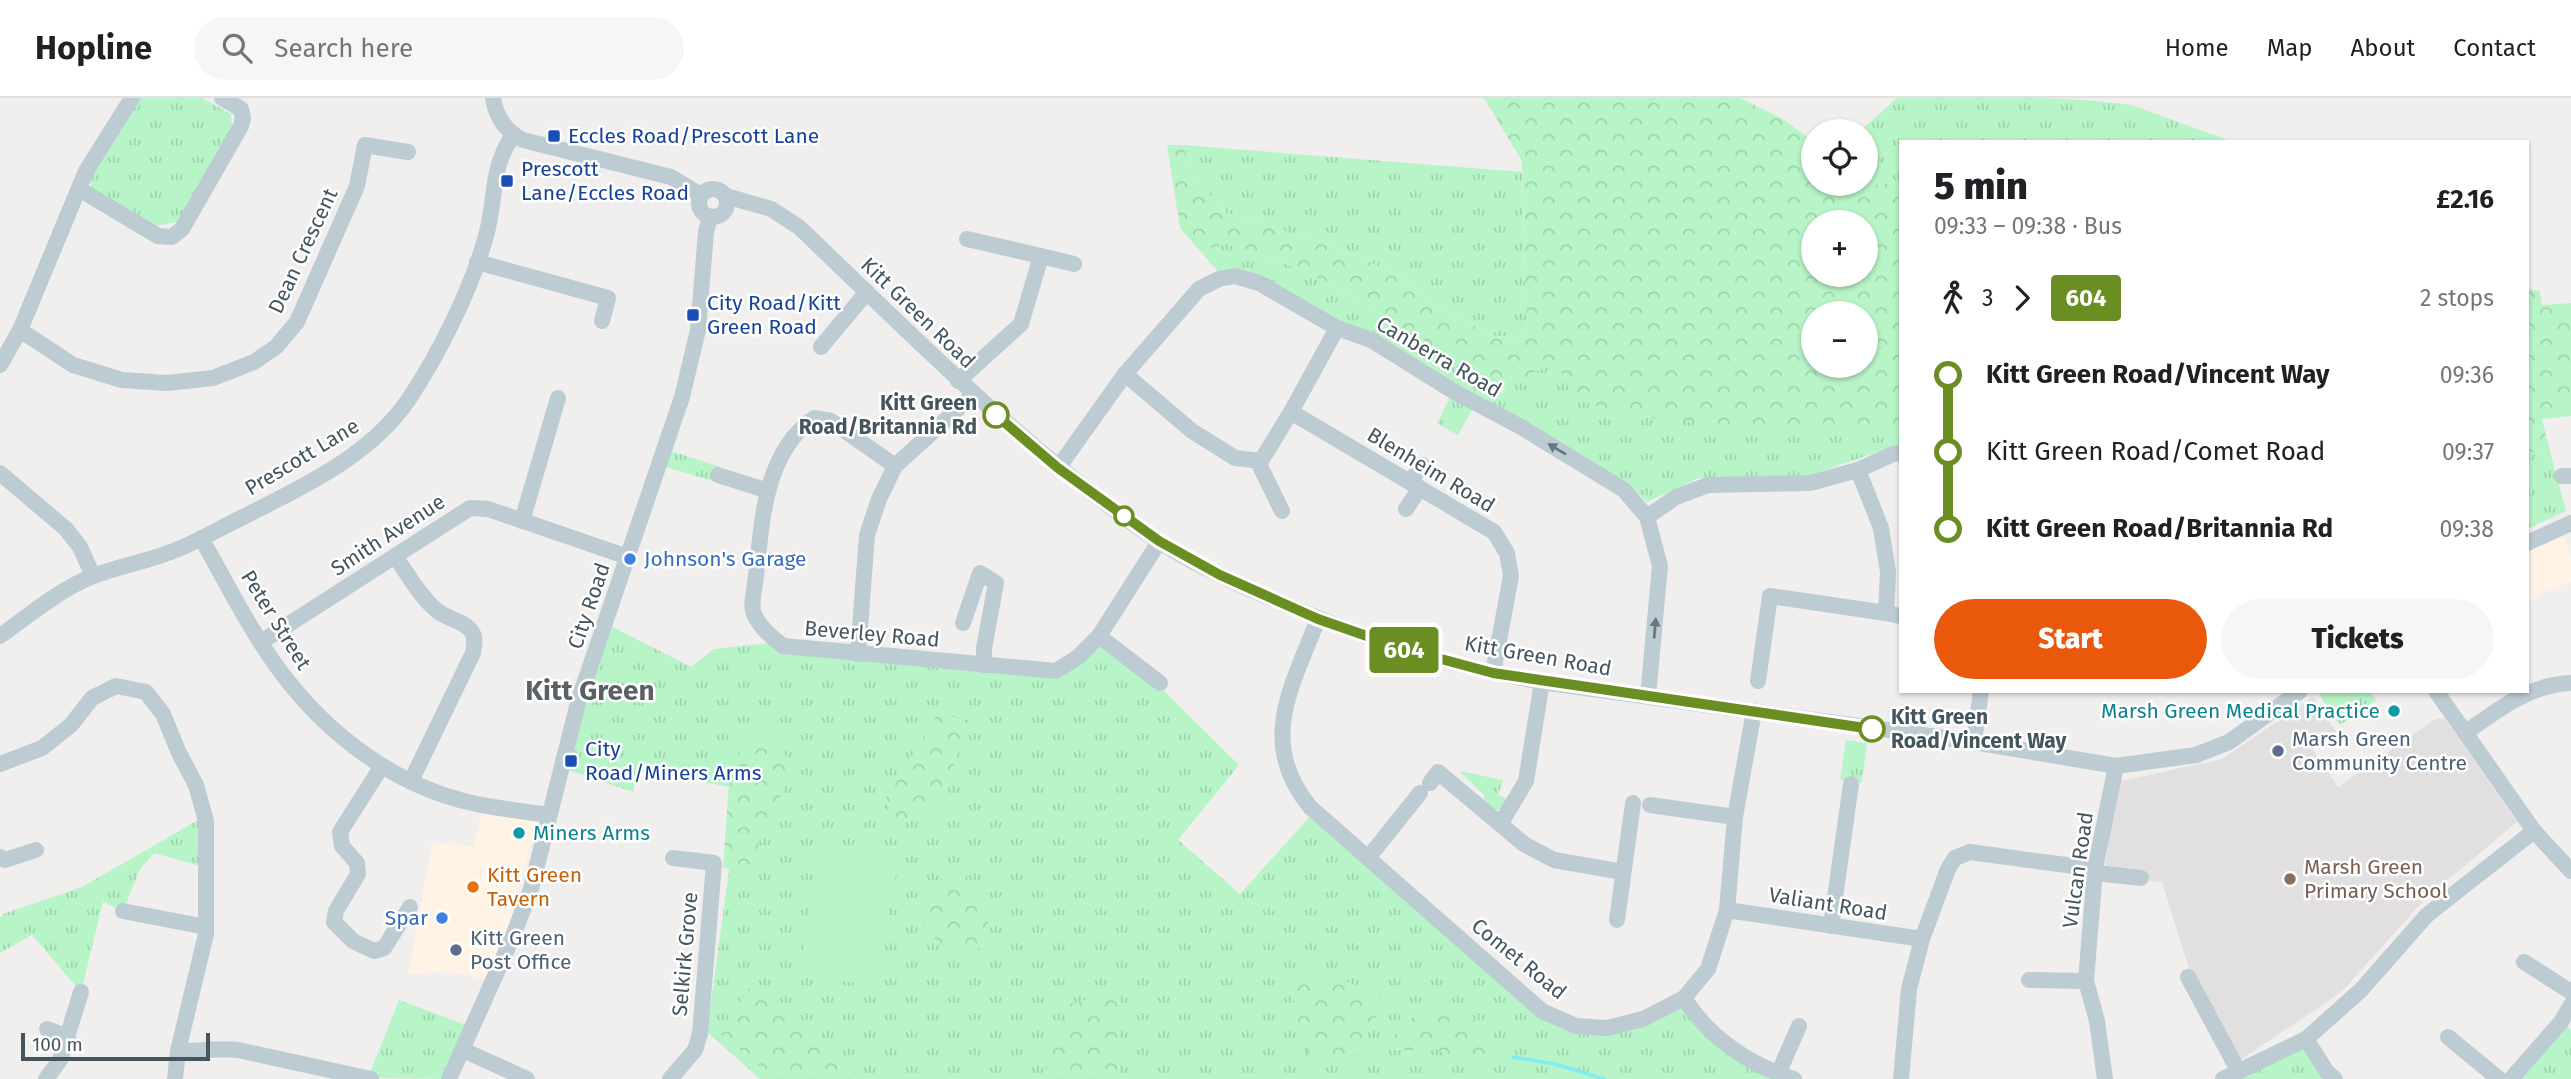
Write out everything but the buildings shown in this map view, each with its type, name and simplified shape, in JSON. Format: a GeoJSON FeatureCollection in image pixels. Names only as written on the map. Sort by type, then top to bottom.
{"type":"FeatureCollection","features":[{"type":"Feature","properties":{"kind":"street"},"geometry":{"type":"LineString","coordinates":[[0,365],[20,330],[79,189],[100,146],[132,98]]}},
{"type":"Feature","properties":{"kind":"street"},"geometry":{"type":"LineString","coordinates":[[79,189],[158,236],[172,237],[182,229],[241,126],[243,103],[222,98]]}},
{"type":"Feature","properties":{"kind":"street"},"geometry":{"type":"LineString","coordinates":[[493,98],[498,117],[513,135],[532,143],[671,177],[701,195]]}},
{"type":"Feature","properties":{"kind":"street","name":"Prescott Lane"},"geometry":{"type":"LineString","coordinates":[[0,636],[67,590],[93,576],[165,554],[299,487],[333,467],[380,433],[408,399],[453,318],[477,262],[490,218],[495,171],[504,148],[513,135]]}},
{"type":"Feature","properties":{"kind":"street","name":"Dean Crescent"},"geometry":{"type":"LineString","coordinates":[[20,330],[73,365],[121,380],[167,383],[213,378],[254,362],[276,347],[297,322],[356,186],[365,145],[408,152]]}},
{"type":"Feature","properties":{"kind":"street"},"geometry":{"type":"LineString","coordinates":[[714,189],[726,196],[724,213],[716,217],[704,214],[699,207],[701,195],[714,189]]}},
{"type":"Feature","properties":{"kind":"street","name":"Kitt Green Road"},"geometry":{"type":"LineString","coordinates":[[726,196],[761,205],[799,227],[972,395],[1058,468],[1159,541],[1220,575],[1318,619],[1404,649],[1493,673],[1542,682],[1974,742],[2116,766],[2196,755],[2229,741],[2297,693]]}},
{"type":"Feature","properties":{"kind":"street","name":"City Road"},"geometry":{"type":"LineString","coordinates":[[449,1079],[523,911],[579,699],[692,362],[702,302],[706,232],[710,217]]}},
{"type":"Feature","properties":{"kind":"street"},"geometry":{"type":"LineString","coordinates":[[967,239],[1074,264]]}},
{"type":"Feature","properties":{"kind":"street"},"geometry":{"type":"LineString","coordinates":[[958,381],[1021,324],[1041,256]]}},
{"type":"Feature","properties":{"kind":"street"},"geometry":{"type":"LineString","coordinates":[[477,262],[608,298],[602,321]]}},
{"type":"Feature","properties":{"kind":"street","name":"Canberra Road"},"geometry":{"type":"LineString","coordinates":[[1058,468],[1125,374],[1199,289],[1219,279],[1235,276],[1259,283],[1337,328],[1371,340],[1453,391],[1521,427],[1647,517],[1660,566],[1648,696]]}},
{"type":"Feature","properties":{"kind":"street"},"geometry":{"type":"LineString","coordinates":[[821,348],[867,292]]}},
{"type":"Feature","properties":{"kind":"street"},"geometry":{"type":"LineString","coordinates":[[1125,374],[1192,431],[1235,458],[1261,461],[1292,412],[1337,328]]}},
{"type":"Feature","properties":{"kind":"street"},"geometry":{"type":"LineString","coordinates":[[858,654],[867,535],[879,499],[895,466],[972,395]]}},
{"type":"Feature","properties":{"kind":"street"},"geometry":{"type":"LineString","coordinates":[[522,521],[558,398]]}},
{"type":"Feature","properties":{"kind":"street","name":"Blenheim Road"},"geometry":{"type":"LineString","coordinates":[[1292,412],[1494,532],[1507,553],[1511,576],[1493,673]]}},
{"type":"Feature","properties":{"kind":"street","name":"Beverley Road"},"geometry":{"type":"LineString","coordinates":[[895,466],[831,421],[814,418],[803,426],[787,448],[773,474],[763,510],[753,612],[766,631],[783,646],[1056,671],[1078,657],[1099,636],[1159,541]]}},
{"type":"Feature","properties":{"kind":"street"},"geometry":{"type":"LineString","coordinates":[[1647,517],[1676,498],[1708,485],[1810,483],[1858,470],[1899,453]]}},
{"type":"Feature","properties":{"kind":"street"},"geometry":{"type":"LineString","coordinates":[[1257,460],[1282,511]]}},
{"type":"Feature","properties":{"kind":"street"},"geometry":{"type":"LineString","coordinates":[[1406,509],[1422,465]]}},
{"type":"Feature","properties":{"kind":"street"},"geometry":{"type":"LineString","coordinates":[[1758,681],[1770,596],[1893,614],[1881,528],[1858,470]]}},
{"type":"Feature","properties":{"kind":"street"},"geometry":{"type":"LineString","coordinates":[[0,473],[75,538],[93,576]]}},
{"type":"Feature","properties":{"kind":"street"},"geometry":{"type":"LineString","coordinates":[[718,475],[768,491]]}},
{"type":"Feature","properties":{"kind":"street","name":"Smith Avenue"},"geometry":{"type":"LineString","coordinates":[[261,642],[470,508],[488,509],[628,557]]}},
{"type":"Feature","properties":{"kind":"street"},"geometry":{"type":"LineString","coordinates":[[2529,542],[2571,523]]}},
{"type":"Feature","properties":{"kind":"street","name":"Peter Street"},"geometry":{"type":"LineString","coordinates":[[201,538],[261,642],[287,680],[338,734],[382,766],[459,800],[549,815]]}},
{"type":"Feature","properties":{"kind":"street"},"geometry":{"type":"LineString","coordinates":[[395,556],[432,607],[440,614],[464,624],[474,636],[473,653],[411,781]]}},
{"type":"Feature","properties":{"kind":"street"},"geometry":{"type":"LineString","coordinates":[[963,623],[979,573],[996,583],[984,648],[984,665]]}},
{"type":"Feature","properties":{"kind":"street","name":"Comet Road"},"geometry":{"type":"LineString","coordinates":[[1318,619],[1283,720],[1282,754],[1295,789],[1310,807],[1542,1011],[1576,1026],[1607,1028],[1643,1019],[1684,998],[1708,969],[1727,910],[1735,817],[1754,711]]}},
{"type":"Feature","properties":{"kind":"street"},"geometry":{"type":"LineString","coordinates":[[1099,636],[1160,683]]}},
{"type":"Feature","properties":{"kind":"street"},"geometry":{"type":"LineString","coordinates":[[1501,823],[1526,781],[1542,682]]}},
{"type":"Feature","properties":{"kind":"street"},"geometry":{"type":"LineString","coordinates":[[2465,733],[2495,711],[2526,695],[2554,684],[2571,683]]}},
{"type":"Feature","properties":{"kind":"street"},"geometry":{"type":"LineString","coordinates":[[0,764],[43,748],[71,726],[92,698],[116,686],[146,692],[163,714],[178,753],[195,785],[206,821],[206,928],[178,1051],[175,1079]]}},
{"type":"Feature","properties":{"kind":"street"},"geometry":{"type":"LineString","coordinates":[[1974,742],[1981,693]]}},
{"type":"Feature","properties":{"kind":"street"},"geometry":{"type":"LineString","coordinates":[[2437,693],[2534,831],[2571,871]]}},
{"type":"Feature","properties":{"kind":"street"},"geometry":{"type":"LineString","coordinates":[[382,766],[340,832],[342,846],[357,863],[358,874],[336,911],[334,922],[353,942],[374,951],[384,947],[410,907]]}},
{"type":"Feature","properties":{"kind":"street","name":"Vulcan Road"},"geometry":{"type":"LineString","coordinates":[[2105,1079],[2097,1021],[2087,981],[2095,871],[2116,766]]}},
{"type":"Feature","properties":{"kind":"street"},"geometry":{"type":"LineString","coordinates":[[1368,858],[1438,772],[1524,844],[1554,860],[1623,872]]}},
{"type":"Feature","properties":{"kind":"street"},"geometry":{"type":"LineString","coordinates":[[1831,926],[1851,784]]}},
{"type":"Feature","properties":{"kind":"street"},"geometry":{"type":"LineString","coordinates":[[1617,919],[1633,803]]}},
{"type":"Feature","properties":{"kind":"street"},"geometry":{"type":"LineString","coordinates":[[1650,805],[1735,817]]}},
{"type":"Feature","properties":{"kind":"street"},"geometry":{"type":"LineString","coordinates":[[2223,1079],[2306,1039],[2361,990],[2427,915],[2534,831]]}},
{"type":"Feature","properties":{"kind":"street"},"geometry":{"type":"LineString","coordinates":[[0,858],[5,860],[36,850]]}},
{"type":"Feature","properties":{"kind":"street"},"geometry":{"type":"LineString","coordinates":[[1901,1079],[1909,989],[1922,939],[1948,869],[1955,858],[1970,852],[2141,878]]}},
{"type":"Feature","properties":{"kind":"street","name":"Selkirk Grove"},"geometry":{"type":"LineString","coordinates":[[670,1079],[695,1050],[700,1034],[714,863],[673,858]]}},
{"type":"Feature","properties":{"kind":"street","name":"Valiant Road"},"geometry":{"type":"LineString","coordinates":[[1727,910],[1922,939]]}},
{"type":"Feature","properties":{"kind":"street"},"geometry":{"type":"LineString","coordinates":[[123,911],[206,928]]}},
{"type":"Feature","properties":{"kind":"street"},"geometry":{"type":"LineString","coordinates":[[2524,962],[2571,992]]}},
{"type":"Feature","properties":{"kind":"street"},"geometry":{"type":"LineString","coordinates":[[2188,976],[2239,1072]]}},
{"type":"Feature","properties":{"kind":"street"},"geometry":{"type":"LineString","coordinates":[[2029,980],[2087,981]]}},
{"type":"Feature","properties":{"kind":"street"},"geometry":{"type":"LineString","coordinates":[[46,1079],[61,1060],[81,992]]}},
{"type":"Feature","properties":{"kind":"street"},"geometry":{"type":"LineString","coordinates":[[1684,998],[1691,1010],[1729,1048],[1777,1074],[1794,1079]]}},
{"type":"Feature","properties":{"kind":"street"},"geometry":{"type":"LineString","coordinates":[[2511,1079],[2566,1026],[2571,1005]]}},
{"type":"Feature","properties":{"kind":"street"},"geometry":{"type":"LineString","coordinates":[[1777,1074],[1799,1026]]}},
{"type":"Feature","properties":{"kind":"street"},"geometry":{"type":"LineString","coordinates":[[47,1029],[68,1037]]}},
{"type":"Feature","properties":{"kind":"street"},"geometry":{"type":"LineString","coordinates":[[2448,1037],[2499,1079]]}},
{"type":"Feature","properties":{"kind":"street"},"geometry":{"type":"LineString","coordinates":[[2306,1039],[2327,1072],[2335,1079]]}},
{"type":"Feature","properties":{"kind":"street"},"geometry":{"type":"LineString","coordinates":[[178,1051],[238,1049],[371,1079]]}},
{"type":"Feature","properties":{"kind":"street"},"geometry":{"type":"LineString","coordinates":[[463,1050],[527,1079]]}},
{"type":"Feature","properties":{"kind":"shaded area"},"geometry":{"type":"Polygon","coordinates":[[[2565,536],[2571,559],[2571,582],[2546,591],[2529,603],[2529,550],[2565,536]]]}},
{"type":"Feature","properties":{"kind":"shaded area","name":"Marsh Green Primary School"},"geometry":{"type":"Polygon","coordinates":[[[2313,697],[2336,732],[2312,748],[2338,787],[2437,718],[2445,719],[2517,822],[2424,900],[2346,987],[2240,1060],[2190,972],[2162,882],[2104,876],[2117,782],[2222,759],[2313,697]]]}},
{"type":"Feature","properties":{"kind":"shaded area"},"geometry":{"type":"Polygon","coordinates":[[[481,814],[538,821],[509,925],[485,979],[444,971],[408,975],[432,843],[474,846],[481,814]]]}},
{"type":"Feature","properties":{"kind":"green space"},"geometry":{"type":"Polygon","coordinates":[[[137,98],[202,98],[231,114],[232,128],[177,222],[153,226],[91,189],[90,172],[137,98]]]}},
{"type":"Feature","properties":{"kind":"green space"},"geometry":{"type":"Polygon","coordinates":[[[1484,98],[1740,98],[1781,118],[1801,132],[1801,196],[1878,196],[1878,184],[1899,183],[1899,426],[1801,434],[1641,417],[1576,400],[1555,362],[1502,389],[1341,289],[1294,267],[1227,244],[1200,251],[1180,228],[1167,145],[1183,145],[1191,167],[1206,192],[1227,213],[1335,247],[1398,275],[1445,312],[1496,336],[1527,337],[1522,161],[1484,98]]]}},
{"type":"Feature","properties":{"kind":"green space"},"geometry":{"type":"Polygon","coordinates":[[[1897,98],[2038,98],[2132,105],[2228,140],[1899,140],[1899,183],[1878,184],[1878,119],[1873,119],[1897,98]]]}},
{"type":"Feature","properties":{"kind":"green space"},"geometry":{"type":"Polygon","coordinates":[[[1183,145],[1522,172],[1527,337],[1496,336],[1445,312],[1398,275],[1335,247],[1227,213],[1206,192],[1191,167],[1183,145]]]}},
{"type":"Feature","properties":{"kind":"green space"},"geometry":{"type":"Polygon","coordinates":[[[1227,244],[1294,267],[1341,289],[1502,389],[1493,400],[1509,385],[1555,362],[1899,425],[1899,447],[1889,448],[1808,476],[1699,478],[1647,502],[1627,483],[1476,403],[1458,435],[1437,423],[1453,391],[1266,287],[1224,278],[1200,251],[1227,244]]]}},
{"type":"Feature","properties":{"kind":"green space"},"geometry":{"type":"Polygon","coordinates":[[[2529,289],[2540,291],[2542,305],[2571,303],[2571,416],[2542,419],[2552,459],[2529,451],[2529,289]]]}},
{"type":"Feature","properties":{"kind":"green space"},"geometry":{"type":"Polygon","coordinates":[[[665,449],[721,467],[716,482],[659,465],[665,449]]]}},
{"type":"Feature","properties":{"kind":"green space"},"geometry":{"type":"Polygon","coordinates":[[[2529,451],[2552,459],[2566,511],[2529,528],[2529,451]]]}},
{"type":"Feature","properties":{"kind":"green space"},"geometry":{"type":"Polygon","coordinates":[[[605,623],[691,667],[714,649],[778,642],[984,665],[1050,678],[1103,645],[1163,690],[1239,765],[1178,840],[1240,894],[1315,811],[1542,1011],[1607,1028],[1684,998],[1729,1048],[1794,1079],[760,1079],[707,1032],[740,789],[638,770],[633,792],[568,770],[605,623]]]}},
{"type":"Feature","properties":{"kind":"green space"},"geometry":{"type":"Polygon","coordinates":[[[2318,693],[2371,693],[2376,700],[2340,725],[2318,693]]]}},
{"type":"Feature","properties":{"kind":"green space"},"geometry":{"type":"Polygon","coordinates":[[[937,714],[970,720],[938,810],[890,824],[886,798],[937,714]]]}},
{"type":"Feature","properties":{"kind":"green space"},"geometry":{"type":"Polygon","coordinates":[[[759,722],[795,768],[763,830],[750,871],[723,868],[730,769],[759,722]]]}},
{"type":"Feature","properties":{"kind":"green space"},"geometry":{"type":"Polygon","coordinates":[[[1846,740],[1867,743],[1862,783],[1840,780],[1846,740]]]}},
{"type":"Feature","properties":{"kind":"green space"},"geometry":{"type":"Polygon","coordinates":[[[1459,771],[1503,780],[1498,795],[1508,799],[1502,808],[1494,811],[1482,801],[1485,796],[1459,771]]]}},
{"type":"Feature","properties":{"kind":"green space"},"geometry":{"type":"Polygon","coordinates":[[[205,816],[207,868],[154,853],[140,869],[123,911],[103,902],[81,992],[32,935],[0,953],[0,918],[3,914],[82,887],[205,816]]]}},
{"type":"Feature","properties":{"kind":"green space"},"geometry":{"type":"Polygon","coordinates":[[[823,843],[899,857],[875,987],[799,973],[823,843]]]}},
{"type":"Feature","properties":{"kind":"green space"},"geometry":{"type":"Polygon","coordinates":[[[964,871],[985,912],[992,936],[972,955],[941,946],[923,924],[924,901],[930,887],[942,879],[964,871]]]}},
{"type":"Feature","properties":{"kind":"green space"},"geometry":{"type":"Polygon","coordinates":[[[1337,976],[1387,1003],[1363,1034],[1361,1054],[1316,1061],[1303,1047],[1290,981],[1337,976]]]}},
{"type":"Feature","properties":{"kind":"green space"},"geometry":{"type":"Polygon","coordinates":[[[752,983],[870,1079],[776,1079],[720,1034],[752,983]]]}},
{"type":"Feature","properties":{"kind":"green space"},"geometry":{"type":"Polygon","coordinates":[[[1119,990],[1119,1079],[1041,1079],[1070,1004],[1119,990]]]}},
{"type":"Feature","properties":{"kind":"green space"},"geometry":{"type":"Polygon","coordinates":[[[399,1000],[472,1027],[449,1079],[368,1078],[399,1000]]]}},
{"type":"Feature","properties":{"kind":"green space"},"geometry":{"type":"Polygon","coordinates":[[[1420,1010],[1478,1021],[1490,1056],[1476,1063],[1436,1050],[1393,1050],[1394,1035],[1420,1010]]]}},
{"type":"Feature","properties":{"kind":"green space"},"geometry":{"type":"Polygon","coordinates":[[[2561,1022],[2571,1030],[2571,1079],[2511,1079],[2561,1022]]]}},
{"type":"Feature","properties":{"kind":"green space"},"geometry":{"type":"Polygon","coordinates":[[[2306,1039],[2335,1079],[2221,1079],[2306,1039]]]}},
{"type":"Feature","properties":{"kind":"waterway"},"geometry":{"type":"LineString","coordinates":[[1513,1057],[1555,1064],[1604,1079]]}},
{"type":"Feature","properties":{"kind":"bus line","name":"604"},"geometry":{"type":"LineString","coordinates":[[996,415],[1058,468],[1159,541],[1220,575],[1318,619],[1404,649],[1493,673],[1872,729]]}},
{"type":"Feature","properties":{"kind":"place","name":"Eccles Road/Prescott Lane"},"geometry":{"type":"Point","coordinates":[554,136]}},
{"type":"Feature","properties":{"kind":"place","name":"Prescott Lane/Eccles Road"},"geometry":{"type":"Point","coordinates":[507,181]}},
{"type":"Feature","properties":{"kind":"place","name":"City Road/Kitt Green Road"},"geometry":{"type":"Point","coordinates":[693,315]}},
{"type":"Feature","properties":{"kind":"place","name":"Kitt Green Road/Britannia Rd"},"geometry":{"type":"Point","coordinates":[996,415]}},
{"type":"Feature","properties":{"kind":"place","name":"Johnson's Garage"},"geometry":{"type":"Point","coordinates":[630,559]}},
{"type":"Feature","properties":{"kind":"place","name":"Marsh Green Medical Practice"},"geometry":{"type":"Point","coordinates":[2394,711]}},
{"type":"Feature","properties":{"kind":"place","name":"Kitt Green Road/Vincent Way"},"geometry":{"type":"Point","coordinates":[1872,729]}},
{"type":"Feature","properties":{"kind":"place","name":"Marsh Green Community Centre"},"geometry":{"type":"Point","coordinates":[2278,751]}},
{"type":"Feature","properties":{"kind":"place","name":"City Road/Miners Arms"},"geometry":{"type":"Point","coordinates":[571,761]}},
{"type":"Feature","properties":{"kind":"place","name":"Miners Arms"},"geometry":{"type":"Point","coordinates":[519,833]}},
{"type":"Feature","properties":{"kind":"place","name":"Marsh Green Primary School"},"geometry":{"type":"Point","coordinates":[2290,879]}},
{"type":"Feature","properties":{"kind":"place","name":"Kitt Green Tavern"},"geometry":{"type":"Point","coordinates":[473,887]}},
{"type":"Feature","properties":{"kind":"place","name":"Spar"},"geometry":{"type":"Point","coordinates":[442,918]}},
{"type":"Feature","properties":{"kind":"place","name":"Kitt Green Post Office"},"geometry":{"type":"Point","coordinates":[456,950]}},
{"type":"Feature","properties":{"kind":"district","name":"Kitt Green"},"geometry":{"type":"Point","coordinates":[590,690]}}]}
